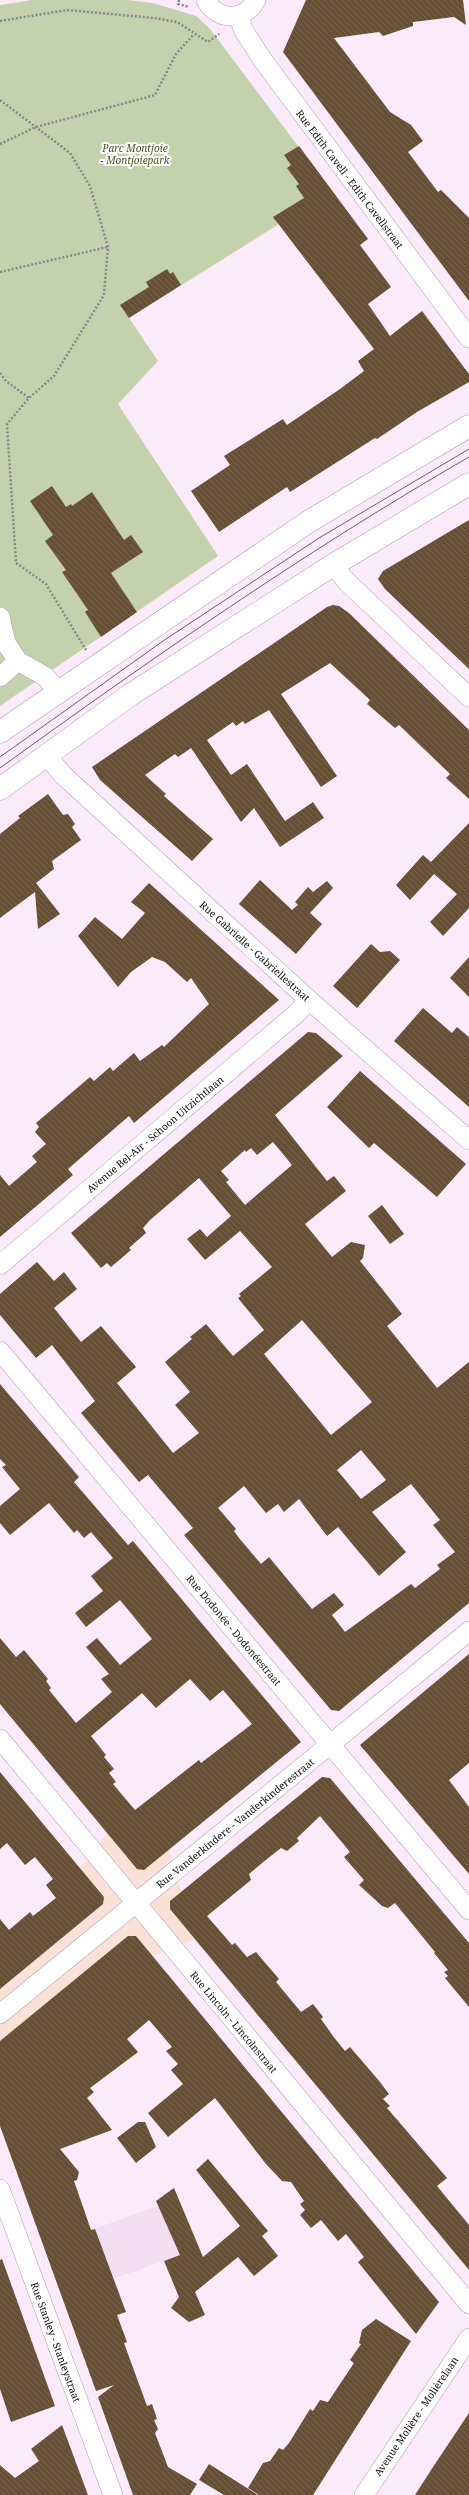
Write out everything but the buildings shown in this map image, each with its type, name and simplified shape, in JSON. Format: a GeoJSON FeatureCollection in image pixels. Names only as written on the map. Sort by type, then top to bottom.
{"type":"FeatureCollection","features":[{"type":"Feature","properties":{"kind":"main road"},"geometry":{"type":"LineString","coordinates":[[0,732],[308,522],[469,426]]}},
{"type":"Feature","properties":{"kind":"main road"},"geometry":{"type":"LineString","coordinates":[[0,789],[130,695],[333,565],[469,484]]}},
{"type":"Feature","properties":{"kind":"street"},"geometry":{"type":"LineString","coordinates":[[206,0],[218,13],[231,17],[238,16],[248,11],[256,0]]}},
{"type":"Feature","properties":{"kind":"street","name":"Rue Edith Cavell - Edith Cavellstraat"},"geometry":{"type":"LineString","coordinates":[[238,16],[244,30],[262,59],[469,338]]}},
{"type":"Feature","properties":{"kind":"street"},"geometry":{"type":"LineString","coordinates":[[333,565],[347,582],[469,698]]}},
{"type":"Feature","properties":{"kind":"street"},"geometry":{"type":"LineString","coordinates":[[0,617],[6,643],[18,661],[46,677],[58,693]]}},
{"type":"Feature","properties":{"kind":"street"},"geometry":{"type":"LineString","coordinates":[[0,677],[18,661]]}},
{"type":"Feature","properties":{"kind":"street","name":"Rue Gabrielle - Gabriellestraat"},"geometry":{"type":"LineString","coordinates":[[46,755],[63,775],[309,1000],[469,1140]]}},
{"type":"Feature","properties":{"kind":"street","name":"Avenue Bel-Air - Schoon Uitzichtlaan"},"geometry":{"type":"LineString","coordinates":[[0,1266],[298,1013],[309,1000]]}},
{"type":"Feature","properties":{"kind":"street","name":"Rue Dodonée - Dodonéestraat"},"geometry":{"type":"LineString","coordinates":[[0,1350],[469,1910]]}},
{"type":"Feature","properties":{"kind":"street","name":"Rue Vanderkindere - Vanderkinderestraat"},"geometry":{"type":"LineString","coordinates":[[0,2014],[469,1631]]}},
{"type":"Feature","properties":{"kind":"street","name":"Rue Lincoln - Lincolnstraat"},"geometry":{"type":"LineString","coordinates":[[0,1739],[469,2304]]}},
{"type":"Feature","properties":{"kind":"street","name":"Rue Stanley - Stanleystraat"},"geometry":{"type":"LineString","coordinates":[[0,2189],[113,2495]]}},
{"type":"Feature","properties":{"kind":"street","name":"Avenue Molière - Molièrelaan"},"geometry":{"type":"LineString","coordinates":[[364,2495],[469,2338]]}},
{"type":"Feature","properties":{"kind":"path"},"geometry":{"type":"LineString","coordinates":[[0,21],[67,10],[177,22],[208,42],[221,32]]}},
{"type":"Feature","properties":{"kind":"path"},"geometry":{"type":"LineString","coordinates":[[0,144],[36,127],[155,94],[176,54],[194,34]]}},
{"type":"Feature","properties":{"kind":"path"},"geometry":{"type":"LineString","coordinates":[[0,100],[70,153],[90,186],[108,247],[104,295],[54,376],[28,398],[7,424],[16,563],[46,584],[86,650]]}},
{"type":"Feature","properties":{"kind":"path"},"geometry":{"type":"LineString","coordinates":[[0,272],[108,247]]}},
{"type":"Feature","properties":{"kind":"path"},"geometry":{"type":"LineString","coordinates":[[0,373],[6,381],[28,398]]}},
{"type":"Feature","properties":{"kind":"shaded area"},"geometry":{"type":"Polygon","coordinates":[[[136,1810],[169,1850],[181,1891],[210,1927],[195,1939],[153,1956],[147,1961],[125,2037],[138,2053],[97,2083],[72,2052],[0,2078],[0,1936],[15,1938],[30,1912],[33,1916],[38,1911],[42,1917],[107,1834],[136,1810]]]}},
{"type":"Feature","properties":{"kind":"shaded area"},"geometry":{"type":"Polygon","coordinates":[[[158,2206],[180,2255],[62,2297],[44,2247],[158,2206]]]}},
{"type":"Feature","properties":{"kind":"green space","name":"Parc Montjoie - Montjoiepark"},"geometry":{"type":"Polygon","coordinates":[[[32,0],[128,0],[153,3],[196,16],[210,29],[332,191],[129,318],[158,361],[118,404],[218,556],[0,706],[0,5],[32,0]]]}},
{"type":"Feature","properties":{"kind":"tram line"},"geometry":{"type":"LineString","coordinates":[[0,757],[163,641],[319,538],[469,449]]}},
{"type":"Feature","properties":{"kind":"tram line"},"geometry":{"type":"LineString","coordinates":[[0,768],[114,686],[230,606],[348,530],[469,457]]}}]}
